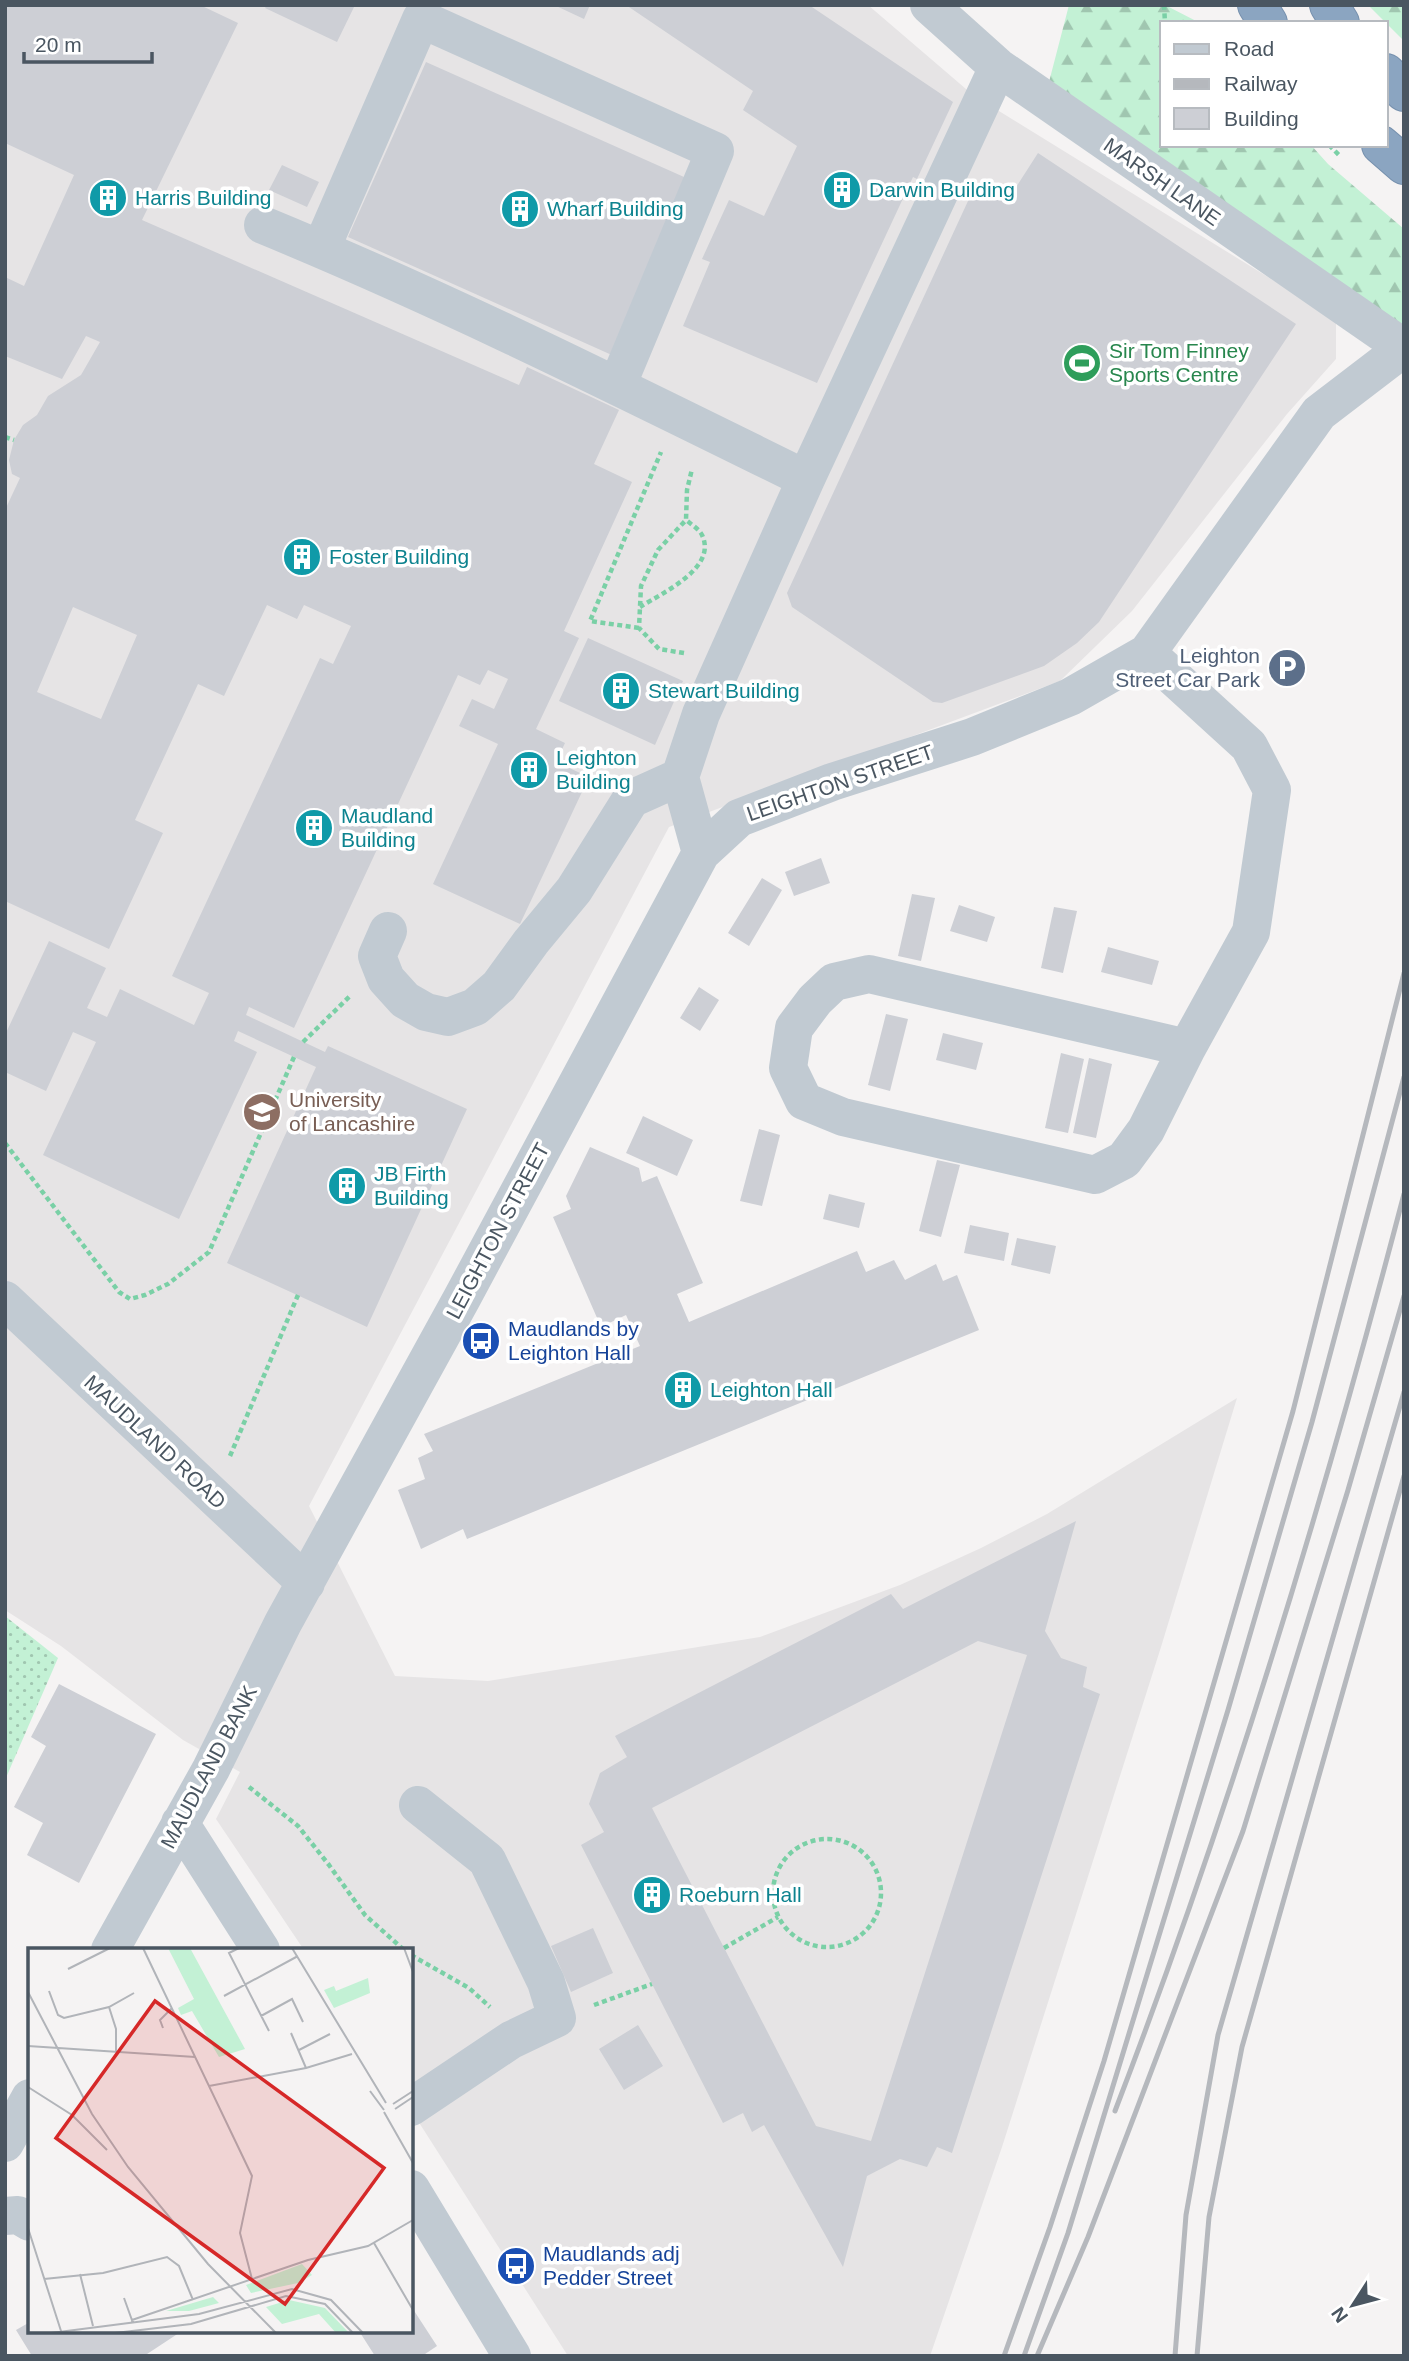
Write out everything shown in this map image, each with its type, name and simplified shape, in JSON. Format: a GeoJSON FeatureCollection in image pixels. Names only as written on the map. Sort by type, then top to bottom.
{"type":"FeatureCollection","features":[{"type":"Feature","properties":{"kind":"highway"},"geometry":{"type":"LineString","coordinates":[[1257,5],[1267,21]]}},
{"type":"Feature","properties":{"kind":"highway"},"geometry":{"type":"LineString","coordinates":[[1329,5],[1339,21]]}},
{"type":"Feature","properties":{"kind":"highway"},"geometry":{"type":"LineString","coordinates":[[1388,76],[1404,92]]}},
{"type":"Feature","properties":{"kind":"highway"},"geometry":{"type":"LineString","coordinates":[[1383,147],[1404,164]]}},
{"type":"Feature","properties":{"kind":"street","name":"MARSH LANE"},"geometry":{"type":"LineString","coordinates":[[929,5],[998,67],[1404,348]]}},
{"type":"Feature","properties":{"kind":"street"},"geometry":{"type":"LineString","coordinates":[[321,249],[421,19],[715,151],[617,386]]}},
{"type":"Feature","properties":{"kind":"street"},"geometry":{"type":"LineString","coordinates":[[701,853],[680,777],[701,714],[806,479],[998,67]]}},
{"type":"Feature","properties":{"kind":"street"},"geometry":{"type":"LineString","coordinates":[[263,225],[321,249],[617,386],[699,440],[806,479]]}},
{"type":"Feature","properties":{"kind":"street","name":"LEIGHTON STREET"},"geometry":{"type":"LineString","coordinates":[[308,1579],[701,853],[739,818],[832,782],[972,737],[1070,697],[1147,653],[1319,413],[1404,348]]}},
{"type":"Feature","properties":{"kind":"street"},"geometry":{"type":"LineString","coordinates":[[1147,653],[1249,746],[1272,790],[1251,932],[1187,1048],[1146,1130],[1124,1160],[1095,1175],[844,1117],[804,1101],[788,1068],[794,1028],[815,1000],[834,982],[869,974],[1187,1048]]}},
{"type":"Feature","properties":{"kind":"street"},"geometry":{"type":"LineString","coordinates":[[385,948],[386,979],[405,1000],[426,1012],[448,1017],[474,1007],[499,986],[574,890],[631,799],[680,777]]}},
{"type":"Feature","properties":{"kind":"street","name":"MAUDLAND ROAD"},"geometry":{"type":"LineString","coordinates":[[5,1300],[308,1579]]}},
{"type":"Feature","properties":{"kind":"street","name":"MAUDLAND BANK"},"geometry":{"type":"LineString","coordinates":[[111,1948],[214,1764],[308,1579]]}},
{"type":"Feature","properties":{"kind":"street"},"geometry":{"type":"LineString","coordinates":[[413,2106],[511,2040],[557,2018],[547,1982],[487,1860],[418,1805]]}},
{"type":"Feature","properties":{"kind":"street"},"geometry":{"type":"LineString","coordinates":[[180,1823],[260,1948]]}},
{"type":"Feature","properties":{"kind":"street"},"geometry":{"type":"LineString","coordinates":[[5,2143],[28,2102]]}},
{"type":"Feature","properties":{"kind":"street"},"geometry":{"type":"LineString","coordinates":[[413,2192],[512,2356]]}},
{"type":"Feature","properties":{"kind":"street"},"geometry":{"type":"LineString","coordinates":[[5,2216],[18,2215],[28,2221]]}},
{"type":"Feature","properties":{"kind":"path"},"geometry":{"type":"LineString","coordinates":[[5,437],[14,440]]}},
{"type":"Feature","properties":{"kind":"path"},"geometry":{"type":"LineString","coordinates":[[639,628],[641,586],[658,550],[687,520],[687,490],[699,440],[666,440],[590,621],[639,628],[659,649],[692,654]]}},
{"type":"Feature","properties":{"kind":"path"},"geometry":{"type":"LineString","coordinates":[[640,607],[679,583],[698,566],[706,547],[701,533],[687,520]]}},
{"type":"Feature","properties":{"kind":"path"},"geometry":{"type":"LineString","coordinates":[[303,1042],[385,948]]}},
{"type":"Feature","properties":{"kind":"path"},"geometry":{"type":"LineString","coordinates":[[5,1143],[120,1292],[130,1299],[145,1296],[168,1284],[209,1252],[294,1057]]}},
{"type":"Feature","properties":{"kind":"path"},"geometry":{"type":"LineString","coordinates":[[226,1465],[298,1295]]}},
{"type":"Feature","properties":{"kind":"path"},"geometry":{"type":"LineString","coordinates":[[214,1764],[254,1790],[298,1826],[330,1865],[365,1915],[402,1948]]}},
{"type":"Feature","properties":{"kind":"path"},"geometry":{"type":"LineString","coordinates":[[830,1838],[849,1842],[864,1853],[876,1869],[881,1886],[877,1914],[873,1923],[859,1937],[842,1946],[824,1948],[805,1943],[789,1933],[778,1917],[772,1899],[774,1880],[781,1863],[794,1849],[811,1840],[830,1838]]}},
{"type":"Feature","properties":{"kind":"path"},"geometry":{"type":"LineString","coordinates":[[724,1948],[778,1917]]}},
{"type":"Feature","properties":{"kind":"path"},"geometry":{"type":"LineString","coordinates":[[413,1956],[469,1988],[491,2008],[511,2040]]}},
{"type":"Feature","properties":{"kind":"path"},"geometry":{"type":"LineString","coordinates":[[557,2018],[652,1984]]}},
{"type":"Feature","properties":{"kind":"shaded area","name":"University of Lancashire"},"geometry":{"type":"Polygon","coordinates":[[[5,5],[868,5],[973,95],[1336,319],[1336,359],[1287,414],[1132,611],[1060,681],[669,827],[309,1506],[395,1676],[488,1681],[760,1637],[900,1585],[1047,1514],[1237,1398],[1002,2147],[930,2356],[568,2356],[413,2113],[413,1948],[303,1948],[216,1819],[240,1772],[183,1740],[61,1646],[5,1610],[5,5]]]}},
{"type":"Feature","properties":{"kind":"green space"},"geometry":{"type":"Polygon","coordinates":[[[1069,5],[1165,5],[1196,21],[1160,21],[1160,147],[1313,147],[1328,164],[1404,229],[1404,345],[1049,82],[1069,5]]]}},
{"type":"Feature","properties":{"kind":"green space"},"geometry":{"type":"Polygon","coordinates":[[[1368,5],[1404,5],[1404,41],[1388,25],[1388,21],[1384,21],[1368,5]]]}},
{"type":"Feature","properties":{"kind":"green space"},"geometry":{"type":"Polygon","coordinates":[[[5,1616],[58,1658],[5,1780],[5,1616]]]}},
{"type":"Feature","properties":{"kind":"building"},"geometry":{"type":"Polygon","coordinates":[[[5,5],[200,5],[238,23],[142,220],[519,385],[527,367],[619,410],[594,464],[632,482],[564,631],[579,638],[536,729],[565,743],[556,762],[589,777],[520,924],[433,884],[498,744],[459,726],[472,699],[494,709],[508,679],[488,670],[480,685],[458,675],[294,1028],[249,1007],[246,1015],[325,1052],[328,1046],[467,1109],[367,1327],[227,1263],[316,1067],[238,1031],[234,1041],[257,1052],[179,1219],[43,1155],[96,1042],[73,1032],[46,1091],[5,1072],[5,1035],[49,941],[106,968],[87,1008],[107,1017],[120,989],[194,1025],[209,993],[172,976],[320,658],[333,664],[351,626],[304,605],[297,619],[267,605],[224,696],[198,684],[135,820],[163,833],[109,949],[5,901],[5,510],[20,478],[12,474],[9,460],[14,440],[23,425],[37,415],[48,396],[81,375],[100,342],[86,336],[62,379],[5,356],[5,277],[24,286],[74,175],[5,143],[5,5]],[[73,607],[37,692],[101,719],[137,635],[73,607]]]}},
{"type":"Feature","properties":{"kind":"building"},"geometry":{"type":"Polygon","coordinates":[[[267,5],[355,5],[337,42],[265,8],[267,5]]]}},
{"type":"Feature","properties":{"kind":"building"},"geometry":{"type":"Polygon","coordinates":[[[554,5],[590,5],[584,19],[554,5]]]}},
{"type":"Feature","properties":{"kind":"building","name":"Darwin Building"},"geometry":{"type":"Polygon","coordinates":[[[626,5],[809,5],[953,102],[917,179],[913,177],[817,383],[683,326],[710,262],[702,259],[729,200],[764,216],[797,146],[743,110],[753,91],[626,5]]]}},
{"type":"Feature","properties":{"kind":"building","name":"Wharf Building"},"geometry":{"type":"Polygon","coordinates":[[[426,62],[693,181],[614,356],[348,237],[426,62]]]}},
{"type":"Feature","properties":{"kind":"building","name":"Sir Tom Finney Sports Centre"},"geometry":{"type":"Polygon","coordinates":[[[1038,153],[1296,324],[1099,622],[1077,643],[1044,666],[942,703],[933,702],[792,607],[787,593],[974,188],[988,179],[1011,195],[1038,153]]]}},
{"type":"Feature","properties":{"kind":"building"},"geometry":{"type":"Polygon","coordinates":[[[282,165],[319,182],[307,207],[269,190],[282,165]]]}},
{"type":"Feature","properties":{"kind":"building","name":"Stewart Building"},"geometry":{"type":"Polygon","coordinates":[[[588,638],[683,681],[655,745],[559,701],[588,638]]]}},
{"type":"Feature","properties":{"kind":"building"},"geometry":{"type":"Polygon","coordinates":[[[821,858],[830,883],[794,896],[785,872],[821,858]]]}},
{"type":"Feature","properties":{"kind":"building"},"geometry":{"type":"Polygon","coordinates":[[[762,878],[782,890],[749,946],[728,933],[762,878]]]}},
{"type":"Feature","properties":{"kind":"building"},"geometry":{"type":"Polygon","coordinates":[[[912,894],[935,898],[921,961],[898,956],[912,894]]]}},
{"type":"Feature","properties":{"kind":"building"},"geometry":{"type":"Polygon","coordinates":[[[959,905],[995,917],[987,942],[950,931],[959,905]]]}},
{"type":"Feature","properties":{"kind":"building"},"geometry":{"type":"Polygon","coordinates":[[[1054,907],[1077,911],[1063,973],[1041,968],[1054,907]]]}},
{"type":"Feature","properties":{"kind":"building"},"geometry":{"type":"Polygon","coordinates":[[[1108,947],[1159,961],[1152,985],[1101,972],[1108,947]]]}},
{"type":"Feature","properties":{"kind":"building"},"geometry":{"type":"Polygon","coordinates":[[[699,987],[719,1000],[700,1031],[680,1018],[699,987]]]}},
{"type":"Feature","properties":{"kind":"building"},"geometry":{"type":"Polygon","coordinates":[[[886,1014],[908,1019],[890,1091],[868,1085],[886,1014]]]}},
{"type":"Feature","properties":{"kind":"building"},"geometry":{"type":"Polygon","coordinates":[[[943,1033],[983,1043],[976,1070],[936,1060],[943,1033]]]}},
{"type":"Feature","properties":{"kind":"building"},"geometry":{"type":"Polygon","coordinates":[[[1061,1053],[1084,1059],[1068,1133],[1045,1128],[1061,1053]]]}},
{"type":"Feature","properties":{"kind":"building"},"geometry":{"type":"Polygon","coordinates":[[[1089,1058],[1112,1064],[1096,1138],[1073,1133],[1089,1058]]]}},
{"type":"Feature","properties":{"kind":"building"},"geometry":{"type":"Polygon","coordinates":[[[643,1116],[693,1140],[677,1176],[626,1153],[643,1116]]]}},
{"type":"Feature","properties":{"kind":"building"},"geometry":{"type":"Polygon","coordinates":[[[759,1129],[780,1135],[762,1206],[740,1201],[759,1129]]]}},
{"type":"Feature","properties":{"kind":"building","name":"Leighton Hall"},"geometry":{"type":"Polygon","coordinates":[[[590,1147],[639,1168],[642,1182],[657,1176],[703,1283],[677,1294],[689,1322],[857,1251],[866,1272],[894,1260],[905,1280],[936,1264],[943,1281],[957,1275],[979,1330],[467,1539],[463,1529],[421,1549],[398,1490],[425,1479],[418,1458],[433,1451],[424,1434],[640,1346],[626,1315],[601,1327],[553,1217],[571,1209],[566,1196],[590,1147]]]}},
{"type":"Feature","properties":{"kind":"building"},"geometry":{"type":"Polygon","coordinates":[[[937,1160],[960,1165],[941,1237],[919,1231],[937,1160]]]}},
{"type":"Feature","properties":{"kind":"building"},"geometry":{"type":"Polygon","coordinates":[[[829,1194],[865,1203],[859,1228],[823,1219],[829,1194]]]}},
{"type":"Feature","properties":{"kind":"building"},"geometry":{"type":"Polygon","coordinates":[[[970,1225],[1009,1233],[1004,1261],[964,1253],[970,1225]]]}},
{"type":"Feature","properties":{"kind":"building"},"geometry":{"type":"Polygon","coordinates":[[[1017,1238],[1056,1246],[1050,1274],[1011,1265],[1017,1238]]]}},
{"type":"Feature","properties":{"kind":"building","name":"Roeburn Hall"},"geometry":{"type":"Polygon","coordinates":[[[1076,1521],[1045,1631],[1061,1658],[1087,1667],[1083,1687],[1100,1694],[952,2153],[937,2147],[927,2167],[900,2159],[867,2176],[843,2267],[764,2125],[752,2132],[743,2113],[723,2123],[581,1845],[604,1832],[589,1804],[600,1773],[627,1757],[615,1736],[891,1594],[903,1609],[1076,1521]],[[978,1641],[652,1808],[816,2126],[871,2141],[1027,1655],[978,1641]]]}},
{"type":"Feature","properties":{"kind":"building"},"geometry":{"type":"Polygon","coordinates":[[[59,1684],[156,1734],[79,1883],[27,1855],[43,1823],[14,1807],[46,1746],[31,1737],[59,1684]]]}},
{"type":"Feature","properties":{"kind":"building"},"geometry":{"type":"Polygon","coordinates":[[[593,1928],[613,1973],[571,1992],[551,1946],[593,1928]]]}},
{"type":"Feature","properties":{"kind":"building"},"geometry":{"type":"Polygon","coordinates":[[[638,2025],[663,2066],[624,2090],[599,2049],[638,2025]]]}},
{"type":"Feature","properties":{"kind":"building"},"geometry":{"type":"Polygon","coordinates":[[[413,2309],[437,2346],[422,2356],[375,2356],[360,2333],[413,2333],[413,2309]]]}},
{"type":"Feature","properties":{"kind":"building"},"geometry":{"type":"Polygon","coordinates":[[[28,2323],[28,2333],[179,2333],[144,2356],[32,2356],[16,2330],[28,2323]]]}},
{"type":"Feature","properties":{"kind":"railway"},"geometry":{"type":"LineString","coordinates":[[1004,2356],[1050,2227],[1104,2061],[1293,1411],[1404,973]]}},
{"type":"Feature","properties":{"kind":"railway"},"geometry":{"type":"LineString","coordinates":[[1024,2356],[1068,2233],[1228,1710],[1312,1422],[1404,1077]]}},
{"type":"Feature","properties":{"kind":"railway"},"geometry":{"type":"LineString","coordinates":[[1115,2111],[1197,1885],[1272,1657],[1341,1426],[1404,1194]]}},
{"type":"Feature","properties":{"kind":"railway"},"geometry":{"type":"LineString","coordinates":[[1037,2356],[1088,2237],[1243,1831],[1348,1490],[1404,1296]]}},
{"type":"Feature","properties":{"kind":"railway"},"geometry":{"type":"LineString","coordinates":[[1175,2356],[1186,2215],[1218,2035],[1404,1392]]}},
{"type":"Feature","properties":{"kind":"railway"},"geometry":{"type":"LineString","coordinates":[[1197,2356],[1209,2217],[1242,2047],[1404,1476]]}},
{"type":"Feature","properties":{"kind":"place","name":"Darwin Building"},"geometry":{"type":"Point","coordinates":[842,190]}},
{"type":"Feature","properties":{"kind":"place","name":"Harris Building"},"geometry":{"type":"Point","coordinates":[108,198]}},
{"type":"Feature","properties":{"kind":"place","name":"Wharf Building"},"geometry":{"type":"Point","coordinates":[520,209]}},
{"type":"Feature","properties":{"kind":"place","name":"Sir Tom Finney Sports Centre"},"geometry":{"type":"Point","coordinates":[1082,363]}},
{"type":"Feature","properties":{"kind":"place","name":"Foster Building"},"geometry":{"type":"Point","coordinates":[302,557]}},
{"type":"Feature","properties":{"kind":"place","name":"Leighton Street Car Park"},"geometry":{"type":"Point","coordinates":[1287,668]}},
{"type":"Feature","properties":{"kind":"place","name":"Stewart Building"},"geometry":{"type":"Point","coordinates":[621,691]}},
{"type":"Feature","properties":{"kind":"place","name":"Leighton Building"},"geometry":{"type":"Point","coordinates":[529,770]}},
{"type":"Feature","properties":{"kind":"place","name":"Maudland Building"},"geometry":{"type":"Point","coordinates":[314,828]}},
{"type":"Feature","properties":{"kind":"place","name":"University of Lancashire"},"geometry":{"type":"Point","coordinates":[262,1112]}},
{"type":"Feature","properties":{"kind":"place","name":"JB Firth Building"},"geometry":{"type":"Point","coordinates":[347,1186]}},
{"type":"Feature","properties":{"kind":"place","name":"Maudlands by Leighton Hall"},"geometry":{"type":"Point","coordinates":[481,1341]}},
{"type":"Feature","properties":{"kind":"place","name":"Leighton Hall"},"geometry":{"type":"Point","coordinates":[683,1390]}},
{"type":"Feature","properties":{"kind":"place","name":"Roeburn Hall"},"geometry":{"type":"Point","coordinates":[652,1895]}},
{"type":"Feature","properties":{"kind":"place","name":"Maudlands adj Pedder Street"},"geometry":{"type":"Point","coordinates":[516,2266]}}]}
